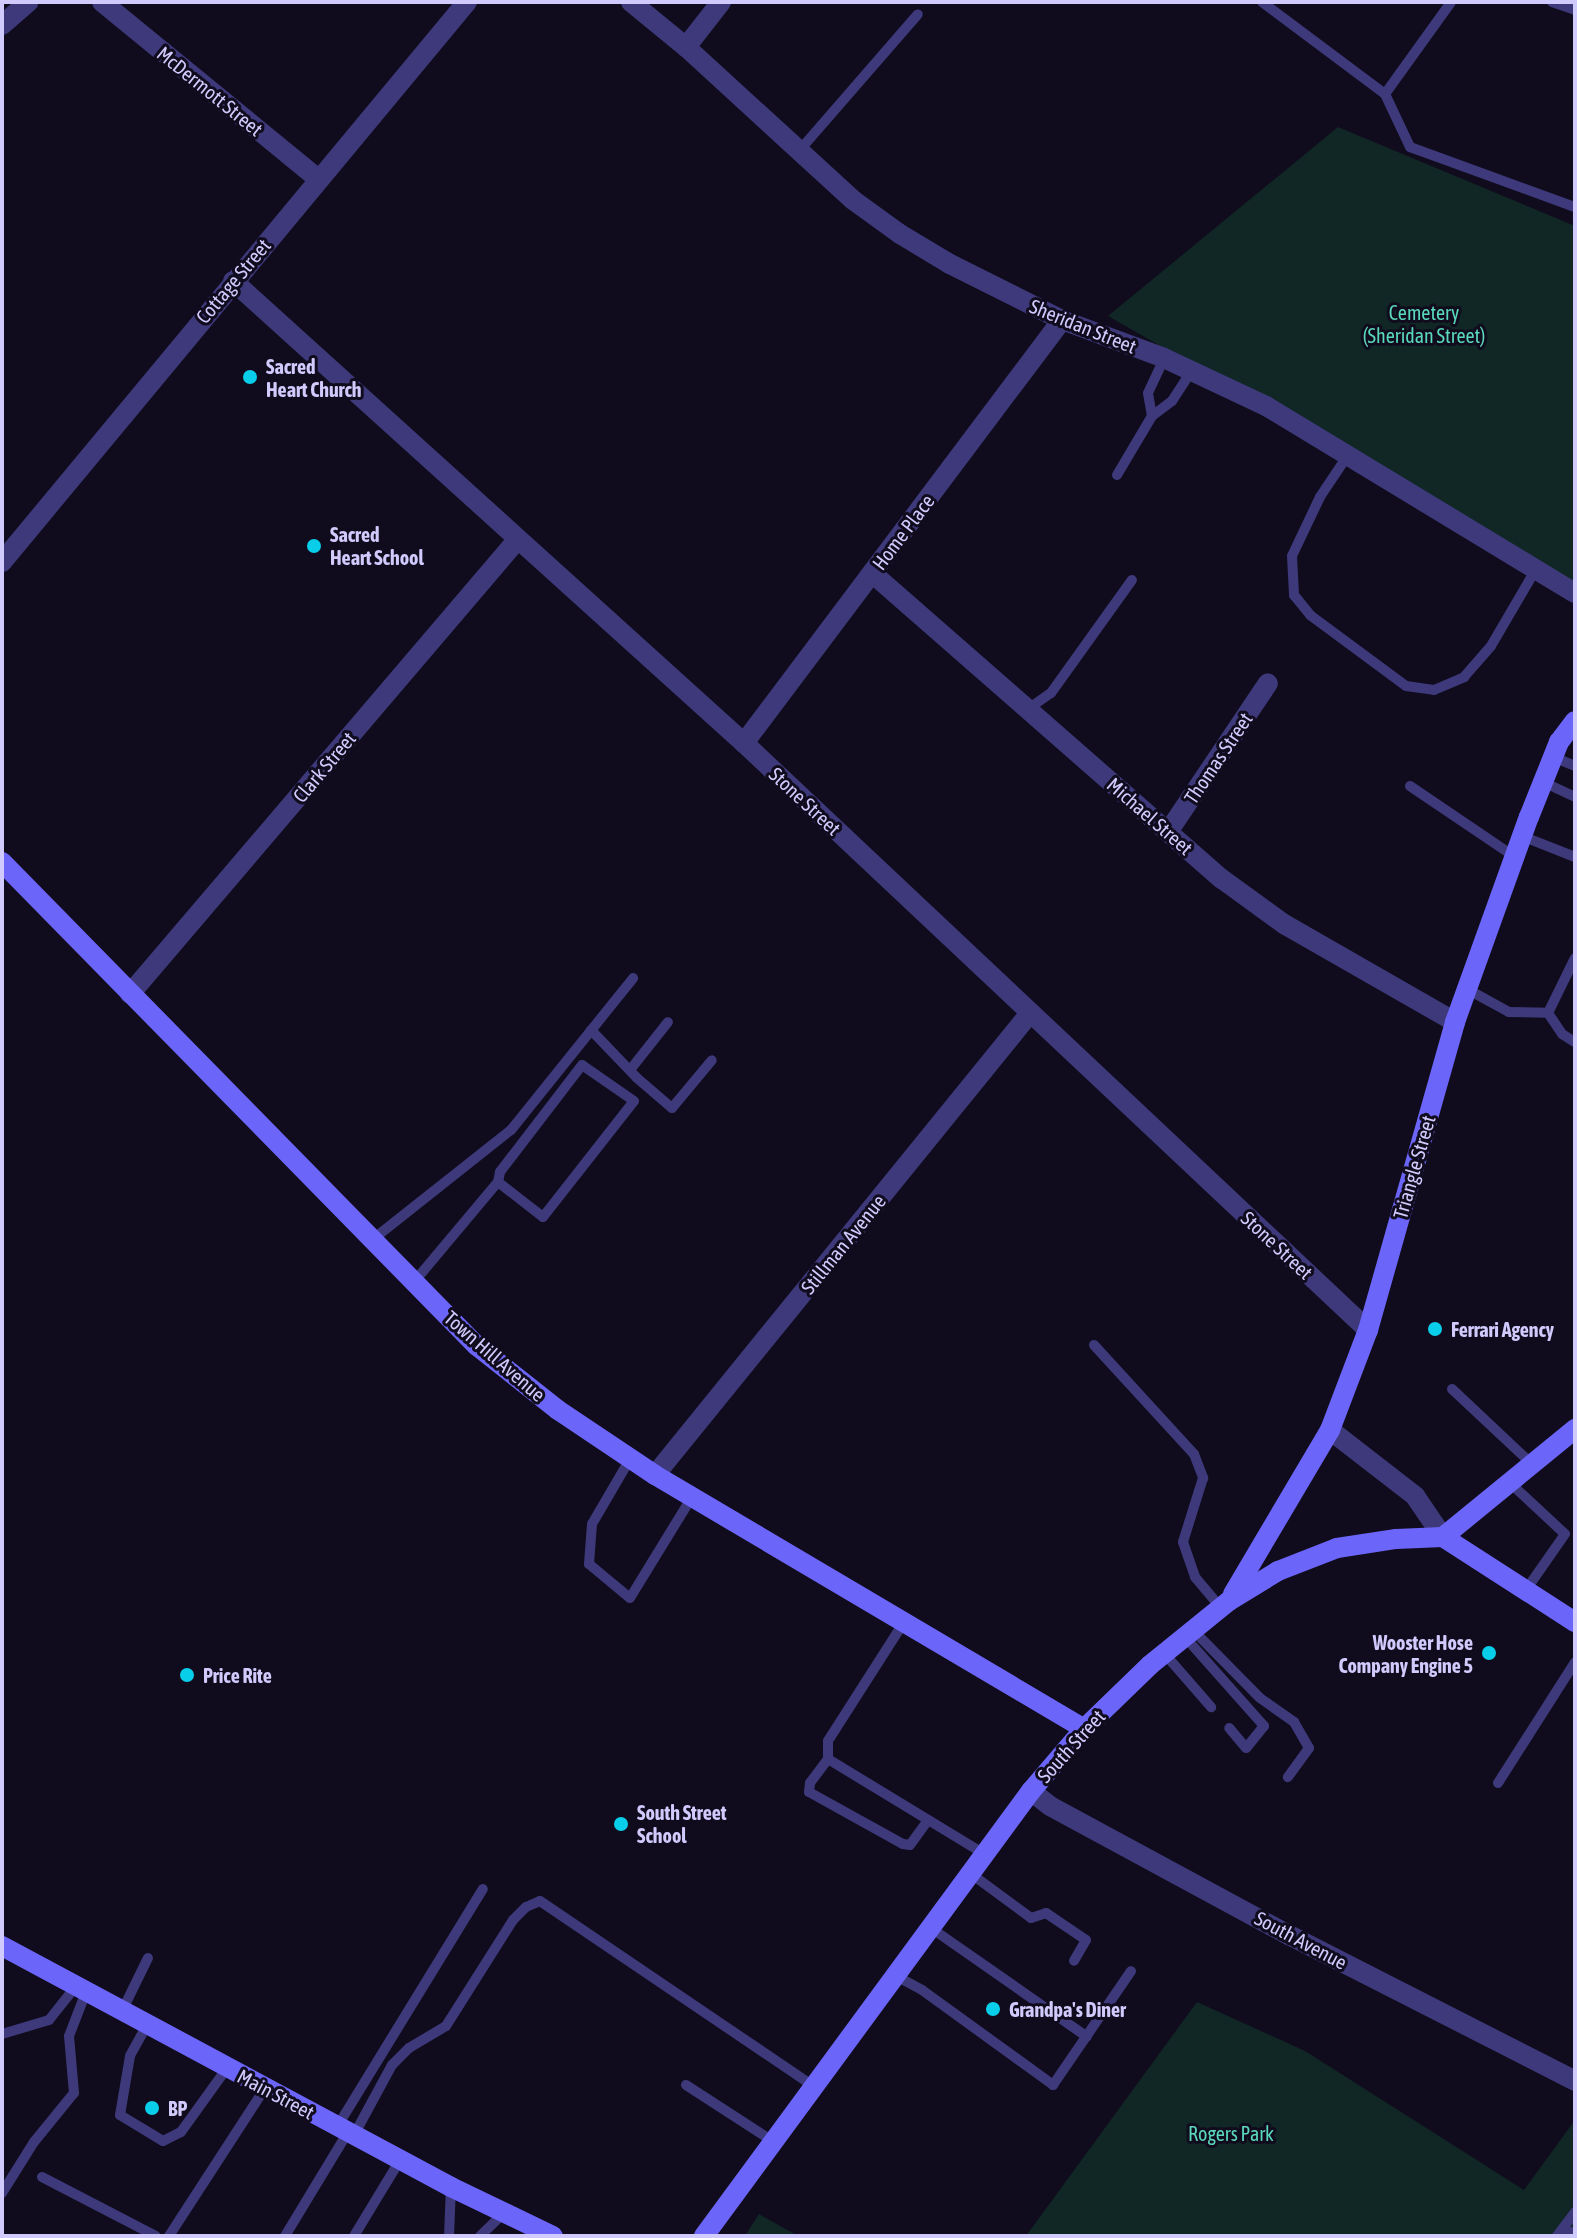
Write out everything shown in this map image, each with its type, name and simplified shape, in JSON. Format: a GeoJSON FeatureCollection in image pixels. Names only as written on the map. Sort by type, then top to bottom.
{"type":"FeatureCollection","features":[{"type":"Feature","properties":{"kind":"street"},"geometry":{"type":"LineString","coordinates":[[2,25],[28,2]]}},
{"type":"Feature","properties":{"kind":"street","name":"McDermott Street"},"geometry":{"type":"LineString","coordinates":[[102,2],[318,179]]}},
{"type":"Feature","properties":{"kind":"street","name":"Cottage Street"},"geometry":{"type":"LineString","coordinates":[[2,562],[467,2]]}},
{"type":"Feature","properties":{"kind":"street","name":"Sheridan Street"},"geometry":{"type":"LineString","coordinates":[[631,2],[686,47],[853,200],[900,234],[950,264],[1062,320],[1164,358],[1266,406],[1575,593]]}},
{"type":"Feature","properties":{"kind":"street"},"geometry":{"type":"LineString","coordinates":[[686,47],[721,2]]}},
{"type":"Feature","properties":{"kind":"street","name":"Stone Street"},"geometry":{"type":"LineString","coordinates":[[233,281],[744,743],[1368,1330]]}},
{"type":"Feature","properties":{"kind":"street","name":"Home Place"},"geometry":{"type":"LineString","coordinates":[[744,743],[1062,320]]}},
{"type":"Feature","properties":{"kind":"street","name":"Clark Street"},"geometry":{"type":"LineString","coordinates":[[130,994],[517,540]]}},
{"type":"Feature","properties":{"kind":"street","name":"Michael Street"},"geometry":{"type":"LineString","coordinates":[[872,573],[1222,879],[1284,924],[1455,1022]]}},
{"type":"Feature","properties":{"kind":"street","name":"Thomas Street"},"geometry":{"type":"LineString","coordinates":[[1168,832],[1268,683]]}},
{"type":"Feature","properties":{"kind":"street","name":"Triangle Street"},"geometry":{"type":"LineString","coordinates":[[1225,1604],[1278,1524],[1330,1430],[1368,1330],[1455,1022],[1543,782],[1553,757],[1575,721]]}},
{"type":"Feature","properties":{"kind":"street","name":"Town Hill Avenue"},"geometry":{"type":"LineString","coordinates":[[2,862],[477,1346],[558,1410],[655,1475],[1084,1729]]}},
{"type":"Feature","properties":{"kind":"street","name":"Stillman Avenue"},"geometry":{"type":"LineString","coordinates":[[655,1475],[1030,1013]]}},
{"type":"Feature","properties":{"kind":"street"},"geometry":{"type":"LineString","coordinates":[[1443,1537],[1575,1429]]}},
{"type":"Feature","properties":{"kind":"street"},"geometry":{"type":"LineString","coordinates":[[1330,1430],[1415,1496],[1443,1537],[1526,1590],[1572,1614]]}},
{"type":"Feature","properties":{"kind":"street","name":"South Street"},"geometry":{"type":"LineString","coordinates":[[704,2236],[1031,1791],[1084,1729],[1164,1653],[1225,1604],[1278,1571],[1337,1548],[1443,1537]]}},
{"type":"Feature","properties":{"kind":"street","name":"South Avenue"},"geometry":{"type":"LineString","coordinates":[[1031,1791],[1050,1806],[1289,1935],[1575,2081]]}},
{"type":"Feature","properties":{"kind":"street","name":"Main Street"},"geometry":{"type":"LineString","coordinates":[[2,1946],[451,2187],[553,2236]]}},
{"type":"Feature","properties":{"kind":"lane"},"geometry":{"type":"LineString","coordinates":[[1262,2],[1385,94],[1410,147],[1575,207]]}},
{"type":"Feature","properties":{"kind":"lane"},"geometry":{"type":"LineString","coordinates":[[1385,94],[1451,2]]}},
{"type":"Feature","properties":{"kind":"lane"},"geometry":{"type":"LineString","coordinates":[[1552,2],[1575,10]]}},
{"type":"Feature","properties":{"kind":"lane"},"geometry":{"type":"LineString","coordinates":[[799,151],[918,14]]}},
{"type":"Feature","properties":{"kind":"lane"},"geometry":{"type":"LineString","coordinates":[[1152,416],[1148,393],[1164,358]]}},
{"type":"Feature","properties":{"kind":"lane"},"geometry":{"type":"LineString","coordinates":[[1117,475],[1152,416],[1172,401],[1192,370]]}},
{"type":"Feature","properties":{"kind":"lane"},"geometry":{"type":"LineString","coordinates":[[1348,455],[1312,511],[1292,556],[1294,595],[1310,615],[1406,686],[1434,690],[1464,677],[1491,646],[1536,569]]}},
{"type":"Feature","properties":{"kind":"lane"},"geometry":{"type":"LineString","coordinates":[[1028,709],[1051,693],[1099,631],[1132,580]]}},
{"type":"Feature","properties":{"kind":"lane"},"geometry":{"type":"LineString","coordinates":[[1553,757],[1575,766]]}},
{"type":"Feature","properties":{"kind":"lane"},"geometry":{"type":"LineString","coordinates":[[1543,782],[1575,797]]}},
{"type":"Feature","properties":{"kind":"lane"},"geometry":{"type":"LineString","coordinates":[[1410,786],[1515,857]]}},
{"type":"Feature","properties":{"kind":"lane"},"geometry":{"type":"LineString","coordinates":[[1522,836],[1575,857]]}},
{"type":"Feature","properties":{"kind":"lane"},"geometry":{"type":"LineString","coordinates":[[1548,1013],[1575,958]]}},
{"type":"Feature","properties":{"kind":"lane"},"geometry":{"type":"LineString","coordinates":[[372,1240],[511,1130],[633,978]]}},
{"type":"Feature","properties":{"kind":"lane"},"geometry":{"type":"LineString","coordinates":[[1467,989],[1509,1012],[1548,1013]]}},
{"type":"Feature","properties":{"kind":"lane"},"geometry":{"type":"LineString","coordinates":[[1548,1013],[1562,1034],[1575,1042]]}},
{"type":"Feature","properties":{"kind":"lane"},"geometry":{"type":"LineString","coordinates":[[630,1070],[668,1022]]}},
{"type":"Feature","properties":{"kind":"lane"},"geometry":{"type":"LineString","coordinates":[[591,1030],[672,1108],[712,1060]]}},
{"type":"Feature","properties":{"kind":"lane"},"geometry":{"type":"LineString","coordinates":[[414,1282],[498,1182],[500,1172],[582,1065],[634,1101],[543,1217],[498,1182]]}},
{"type":"Feature","properties":{"kind":"lane"},"geometry":{"type":"LineString","coordinates":[[1094,1345],[1194,1454],[1203,1478],[1183,1542],[1195,1577],[1225,1604]]}},
{"type":"Feature","properties":{"kind":"lane"},"geometry":{"type":"LineString","coordinates":[[1452,1389],[1532,1464]]}},
{"type":"Feature","properties":{"kind":"lane"},"geometry":{"type":"LineString","coordinates":[[630,1459],[592,1524],[589,1564],[630,1598],[692,1497]]}},
{"type":"Feature","properties":{"kind":"lane"},"geometry":{"type":"LineString","coordinates":[[1509,1482],[1565,1534],[1526,1590]]}},
{"type":"Feature","properties":{"kind":"lane"},"geometry":{"type":"LineString","coordinates":[[904,1622],[828,1741],[828,1759],[810,1783],[809,1792],[903,1844],[910,1845],[928,1820]]}},
{"type":"Feature","properties":{"kind":"lane"},"geometry":{"type":"LineString","coordinates":[[1189,1633],[1264,1726],[1246,1748],[1229,1728]]}},
{"type":"Feature","properties":{"kind":"lane"},"geometry":{"type":"LineString","coordinates":[[1189,1633],[1260,1698],[1294,1722],[1309,1748],[1288,1777]]}},
{"type":"Feature","properties":{"kind":"lane"},"geometry":{"type":"LineString","coordinates":[[1164,1653],[1211,1707]]}},
{"type":"Feature","properties":{"kind":"lane"},"geometry":{"type":"LineString","coordinates":[[1498,1783],[1575,1662]]}},
{"type":"Feature","properties":{"kind":"lane"},"geometry":{"type":"LineString","coordinates":[[828,1759],[984,1854]]}},
{"type":"Feature","properties":{"kind":"lane"},"geometry":{"type":"LineString","coordinates":[[970,1873],[1031,1918],[1046,1913],[1086,1940],[1074,1961]]}},
{"type":"Feature","properties":{"kind":"lane"},"geometry":{"type":"LineString","coordinates":[[285,2236],[483,1889]]}},
{"type":"Feature","properties":{"kind":"lane"},"geometry":{"type":"LineString","coordinates":[[346,2131],[392,2065],[409,2048],[446,2026],[513,1920],[526,1907],[540,1901],[815,2087]]}},
{"type":"Feature","properties":{"kind":"lane"},"geometry":{"type":"LineString","coordinates":[[931,1928],[1087,2037]]}},
{"type":"Feature","properties":{"kind":"lane"},"geometry":{"type":"LineString","coordinates":[[122,2011],[148,1958]]}},
{"type":"Feature","properties":{"kind":"lane"},"geometry":{"type":"LineString","coordinates":[[896,1976],[922,1990],[1053,2085],[1131,1971]]}},
{"type":"Feature","properties":{"kind":"lane"},"geometry":{"type":"LineString","coordinates":[[2,2034],[49,2020],[81,1989]]}},
{"type":"Feature","properties":{"kind":"lane"},"geometry":{"type":"LineString","coordinates":[[2,2193],[34,2142],[74,2093],[69,2036],[81,1989]]}},
{"type":"Feature","properties":{"kind":"lane"},"geometry":{"type":"LineString","coordinates":[[147,2025],[130,2056],[120,2115],[163,2141],[181,2132],[227,2068]]}},
{"type":"Feature","properties":{"kind":"lane"},"geometry":{"type":"LineString","coordinates":[[686,2085],[774,2142]]}},
{"type":"Feature","properties":{"kind":"lane"},"geometry":{"type":"LineString","coordinates":[[169,2236],[265,2088]]}},
{"type":"Feature","properties":{"kind":"lane"},"geometry":{"type":"LineString","coordinates":[[354,2236],[400,2160]]}},
{"type":"Feature","properties":{"kind":"lane"},"geometry":{"type":"LineString","coordinates":[[42,2177],[156,2236]]}},
{"type":"Feature","properties":{"kind":"lane"},"geometry":{"type":"LineString","coordinates":[[449,2236],[451,2187]]}},
{"type":"Feature","properties":{"kind":"lane"},"geometry":{"type":"LineString","coordinates":[[1558,2235],[1575,2212]]}},
{"type":"Feature","properties":{"kind":"lane"},"geometry":{"type":"LineString","coordinates":[[480,2236],[504,2213]]}},
{"type":"Feature","properties":{"kind":"lane"},"geometry":{"type":"LineString","coordinates":[[1558,2235],[1567,2231],[1575,2233]]}},
{"type":"Feature","properties":{"kind":"green space","name":"Cemetery (Sheridan Street)"},"geometry":{"type":"Polygon","coordinates":[[[1338,127],[1575,226],[1575,584],[1108,316],[1338,127]]]}},
{"type":"Feature","properties":{"kind":"green space","name":"Rogers Park"},"geometry":{"type":"Polygon","coordinates":[[[1197,2002],[1305,2051],[1524,2190],[1575,2120],[1575,2236],[1026,2236],[1197,2002]]]}},
{"type":"Feature","properties":{"kind":"green space"},"geometry":{"type":"Polygon","coordinates":[[[759,2214],[798,2236],[745,2236],[759,2214]]]}},
{"type":"Feature","properties":{"kind":"place","name":"Sacred Heart Church"},"geometry":{"type":"Point","coordinates":[250,377]}},
{"type":"Feature","properties":{"kind":"place","name":"Sacred Heart School"},"geometry":{"type":"Point","coordinates":[314,546]}},
{"type":"Feature","properties":{"kind":"place","name":"Ferrari Agency"},"geometry":{"type":"Point","coordinates":[1435,1329]}},
{"type":"Feature","properties":{"kind":"place","name":"Wooster Hose Company Engine 5"},"geometry":{"type":"Point","coordinates":[1489,1653]}},
{"type":"Feature","properties":{"kind":"place","name":"Price Rite"},"geometry":{"type":"Point","coordinates":[187,1675]}},
{"type":"Feature","properties":{"kind":"place","name":"South Street School"},"geometry":{"type":"Point","coordinates":[621,1824]}},
{"type":"Feature","properties":{"kind":"place","name":"Grandpa's Diner"},"geometry":{"type":"Point","coordinates":[993,2009]}},
{"type":"Feature","properties":{"kind":"place","name":"BP"},"geometry":{"type":"Point","coordinates":[152,2108]}}]}
